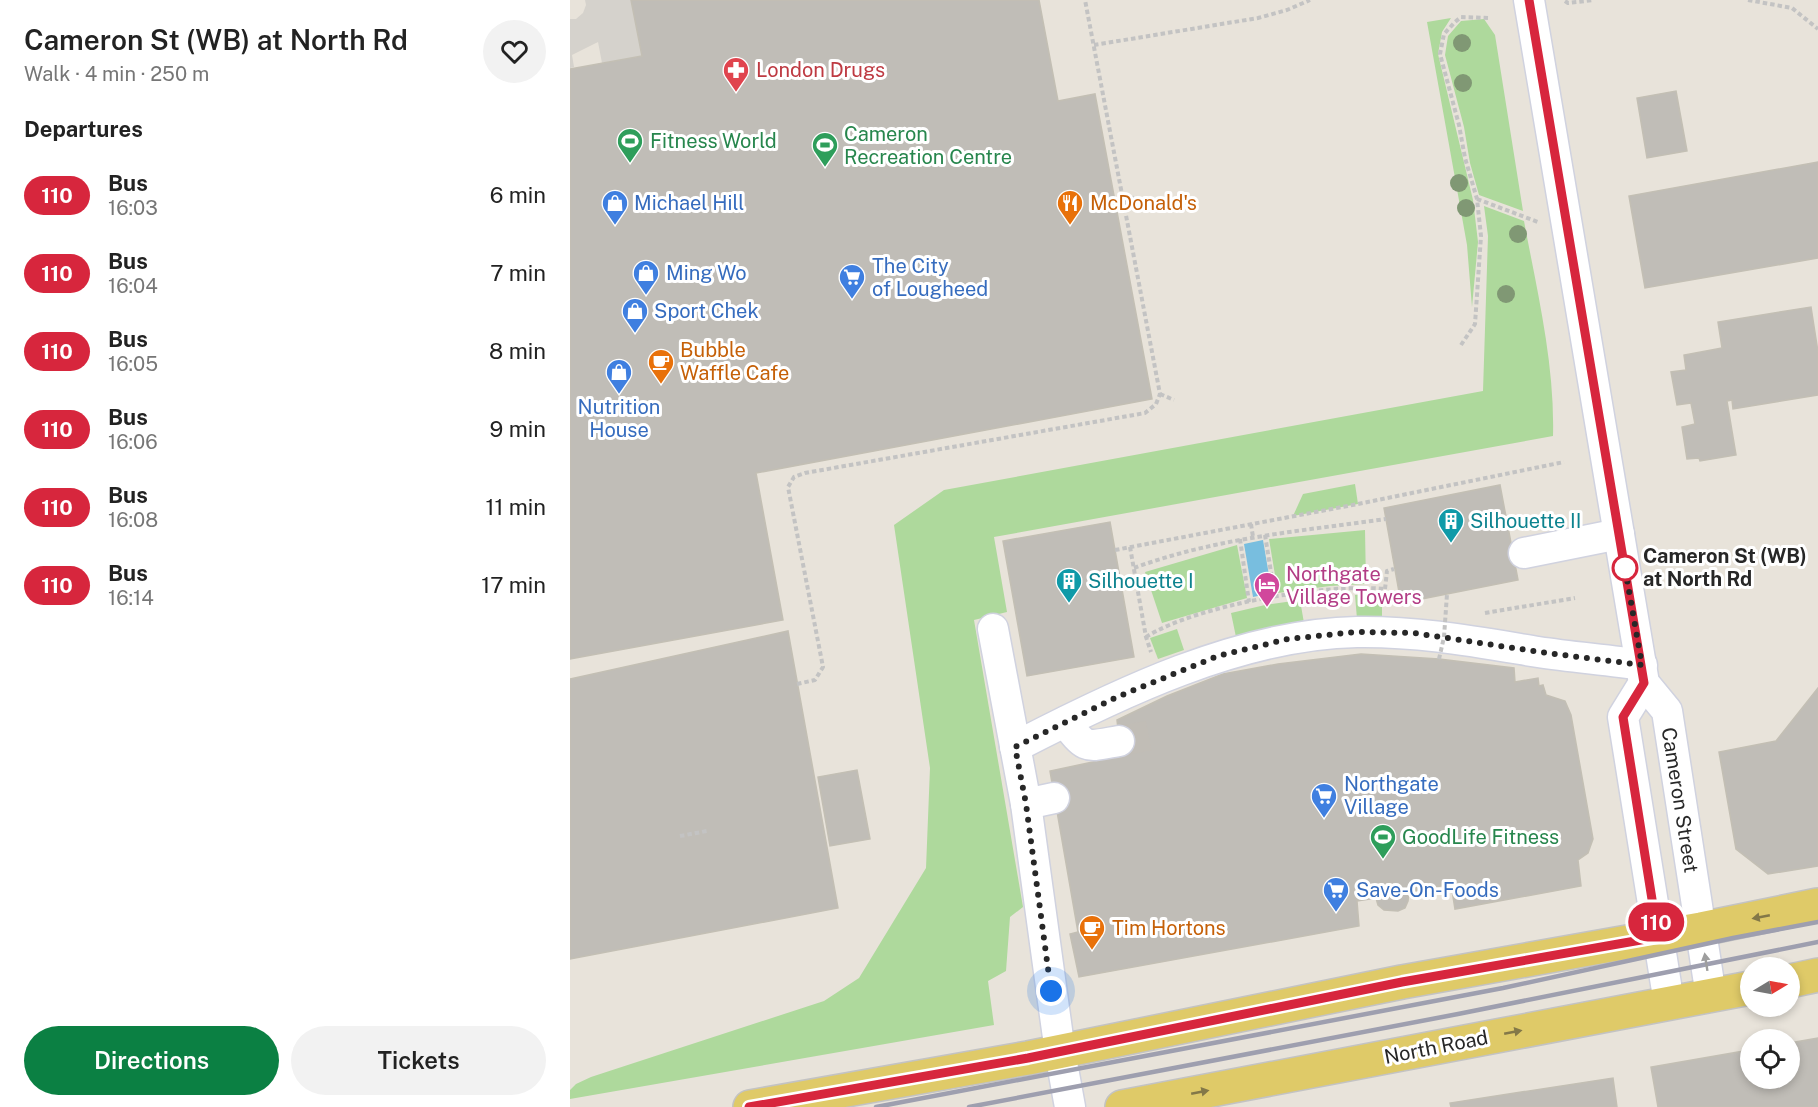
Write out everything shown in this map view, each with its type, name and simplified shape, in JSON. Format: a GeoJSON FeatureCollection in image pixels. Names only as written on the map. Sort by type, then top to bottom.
{"type":"FeatureCollection","features":[{"type":"Feature","properties":{"kind":"main road"},"geometry":{"type":"LineString","coordinates":[[750,1107],[1060,1052],[1402,982],[1658,937],[1818,905]]}},
{"type":"Feature","properties":{"kind":"main road"},"geometry":{"type":"LineString","coordinates":[[1800,979],[1818,975]]}},
{"type":"Feature","properties":{"kind":"main road","name":"North Road"},"geometry":{"type":"LineString","coordinates":[[1122,1107],[1740,990]]}},
{"type":"Feature","properties":{"kind":"street","name":"Cameron Street"},"geometry":{"type":"LineString","coordinates":[[1529,0],[1643,674],[1666,711],[1711,996]]}},
{"type":"Feature","properties":{"kind":"street"},"geometry":{"type":"LineString","coordinates":[[1524,553],[1620,534]]}},
{"type":"Feature","properties":{"kind":"street"},"geometry":{"type":"LineString","coordinates":[[993,629],[1015,747],[1040,801],[1060,1052],[1070,1107]]}},
{"type":"Feature","properties":{"kind":"street"},"geometry":{"type":"LineString","coordinates":[[1015,747],[1117,697],[1218,656],[1288,639],[1355,632],[1414,633],[1441,648],[1547,653],[1643,674],[1623,717],[1669,1002]]}},
{"type":"Feature","properties":{"kind":"street"},"geometry":{"type":"LineString","coordinates":[[1065,722],[1083,745],[1119,741]]}},
{"type":"Feature","properties":{"kind":"path"},"geometry":{"type":"LineString","coordinates":[[797,684],[815,680],[823,667],[788,487],[794,477],[805,473],[1145,413],[1156,404],[1160,394],[1085,0]]}},
{"type":"Feature","properties":{"kind":"path"},"geometry":{"type":"LineString","coordinates":[[1094,45],[1258,18],[1287,10],[1310,0]]}},
{"type":"Feature","properties":{"kind":"path"},"geometry":{"type":"LineString","coordinates":[[1565,1],[1568,3],[1594,0]]}},
{"type":"Feature","properties":{"kind":"path"},"geometry":{"type":"LineString","coordinates":[[1748,0],[1792,8],[1818,28]]}},
{"type":"Feature","properties":{"kind":"path"},"geometry":{"type":"LineString","coordinates":[[1461,345],[1475,324],[1481,236],[1477,199],[1440,54],[1444,34],[1455,22],[1461,18],[1488,18]]}},
{"type":"Feature","properties":{"kind":"path"},"geometry":{"type":"LineString","coordinates":[[1115,202],[1137,197]]}},
{"type":"Feature","properties":{"kind":"path"},"geometry":{"type":"LineString","coordinates":[[1477,199],[1522,215]]}},
{"type":"Feature","properties":{"kind":"path"},"geometry":{"type":"LineString","coordinates":[[1160,394],[1174,400]]}},
{"type":"Feature","properties":{"kind":"path"},"geometry":{"type":"LineString","coordinates":[[1115,550],[1564,462]]}},
{"type":"Feature","properties":{"kind":"path"},"geometry":{"type":"LineString","coordinates":[[1134,568],[1182,553],[1240,539],[1386,519]]}},
{"type":"Feature","properties":{"kind":"path"},"geometry":{"type":"LineString","coordinates":[[1251,524],[1253,537]]}},
{"type":"Feature","properties":{"kind":"path"},"geometry":{"type":"LineString","coordinates":[[1264,535],[1275,597]]}},
{"type":"Feature","properties":{"kind":"path"},"geometry":{"type":"LineString","coordinates":[[1240,539],[1249,602]]}},
{"type":"Feature","properties":{"kind":"path"},"geometry":{"type":"LineString","coordinates":[[1130,547],[1146,637],[1153,657]]}},
{"type":"Feature","properties":{"kind":"path"},"geometry":{"type":"LineString","coordinates":[[1385,590],[1387,572],[1394,569]]}},
{"type":"Feature","properties":{"kind":"path"},"geometry":{"type":"LineString","coordinates":[[1441,648],[1447,594]]}},
{"type":"Feature","properties":{"kind":"path"},"geometry":{"type":"LineString","coordinates":[[680,836],[707,831]]}},
{"type":"Feature","properties":{"kind":"green space"},"geometry":{"type":"Polygon","coordinates":[[[1451,18],[1442,32],[1438,54],[1473,200],[1478,242],[1472,307],[1467,245],[1427,22],[1451,18]]]}},
{"type":"Feature","properties":{"kind":"green space"},"geometry":{"type":"Polygon","coordinates":[[[1484,19],[1495,35],[1523,211],[1479,195],[1445,55],[1448,36],[1461,21],[1484,19]]]}},
{"type":"Feature","properties":{"kind":"green space"},"geometry":{"type":"Polygon","coordinates":[[[1484,206],[1524,221],[1548,355],[1553,436],[994,537],[1007,612],[974,620],[1023,907],[1010,917],[1006,971],[988,981],[994,1025],[570,1099],[570,1090],[576,1084],[591,1077],[824,1001],[859,978],[926,868],[930,768],[894,525],[944,490],[1483,391],[1488,236],[1484,206]]]}},
{"type":"Feature","properties":{"kind":"green space"},"geometry":{"type":"Polygon","coordinates":[[[1355,484],[1358,504],[1293,516],[1303,494],[1355,484]]]}},
{"type":"Feature","properties":{"kind":"green space"},"geometry":{"type":"Polygon","coordinates":[[[1365,530],[1366,584],[1278,593],[1269,539],[1365,530]]]}},
{"type":"Feature","properties":{"kind":"green space"},"geometry":{"type":"Polygon","coordinates":[[[1237,545],[1247,598],[1162,623],[1145,572],[1237,545]]]}},
{"type":"Feature","properties":{"kind":"green space"},"geometry":{"type":"Polygon","coordinates":[[[1382,594],[1382,619],[1357,619],[1355,595],[1382,594]]]}},
{"type":"Feature","properties":{"kind":"green space"},"geometry":{"type":"Polygon","coordinates":[[[1300,600],[1304,623],[1236,637],[1231,613],[1300,600]]]}},
{"type":"Feature","properties":{"kind":"green space"},"geometry":{"type":"Polygon","coordinates":[[[1177,629],[1184,650],[1158,659],[1150,638],[1177,629]]]}},
{"type":"Feature","properties":{"kind":"shaded area"},"geometry":{"type":"Polygon","coordinates":[[[585,0],[631,0],[642,56],[602,63],[598,42],[572,55],[574,67],[570,68],[570,19],[576,19],[583,13],[585,0]]]}},
{"type":"Feature","properties":{"kind":"water"},"geometry":{"type":"Polygon","coordinates":[[[1263,540],[1272,593],[1253,597],[1244,544],[1263,540]]]}},
{"type":"Feature","properties":{"kind":"building","name":"The City of Lougheed"},"geometry":{"type":"Polygon","coordinates":[[[631,0],[1039,0],[1058,101],[1095,94],[1152,399],[756,473],[783,620],[570,659],[570,69],[642,56],[631,0]]]}},
{"type":"Feature","properties":{"kind":"building"},"geometry":{"type":"Polygon","coordinates":[[[1676,91],[1687,151],[1647,158],[1637,98],[1676,91]]]}},
{"type":"Feature","properties":{"kind":"building"},"geometry":{"type":"Polygon","coordinates":[[[1818,162],[1818,258],[1645,288],[1629,196],[1818,162]]]}},
{"type":"Feature","properties":{"kind":"building"},"geometry":{"type":"Polygon","coordinates":[[[1811,307],[1818,352],[1818,395],[1733,409],[1732,400],[1727,401],[1736,455],[1700,461],[1699,458],[1687,459],[1682,427],[1695,424],[1691,403],[1677,405],[1671,372],[1686,370],[1684,355],[1722,348],[1718,322],[1811,307]]]}},
{"type":"Feature","properties":{"kind":"building","name":"Silhouette II"},"geometry":{"type":"Polygon","coordinates":[[[1500,485],[1518,580],[1401,603],[1384,508],[1500,485]]]}},
{"type":"Feature","properties":{"kind":"building","name":"Silhouette I"},"geometry":{"type":"Polygon","coordinates":[[[1110,522],[1134,657],[1027,676],[1003,541],[1110,522]]]}},
{"type":"Feature","properties":{"kind":"building"},"geometry":{"type":"Polygon","coordinates":[[[788,631],[838,908],[570,959],[570,679],[788,631]]]}},
{"type":"Feature","properties":{"kind":"building","name":"Northgate Village"},"geometry":{"type":"Polygon","coordinates":[[[1361,654],[1439,659],[1514,668],[1515,682],[1538,678],[1539,686],[1543,685],[1546,695],[1565,701],[1571,715],[1593,839],[1588,853],[1578,860],[1581,886],[1455,909],[1451,884],[1409,892],[1405,908],[1398,911],[1384,910],[1378,905],[1376,898],[1357,901],[1359,926],[1079,977],[1070,934],[1078,932],[1050,771],[1121,756],[1117,720],[1167,696],[1223,674],[1278,664],[1361,654]]]}},
{"type":"Feature","properties":{"kind":"building"},"geometry":{"type":"Polygon","coordinates":[[[1818,688],[1818,866],[1768,874],[1736,849],[1719,752],[1776,741],[1818,688]]]}},
{"type":"Feature","properties":{"kind":"building"},"geometry":{"type":"Polygon","coordinates":[[[857,770],[870,839],[830,846],[818,777],[857,770]]]}},
{"type":"Feature","properties":{"kind":"building"},"geometry":{"type":"Polygon","coordinates":[[[1818,1038],[1818,1107],[1658,1107],[1651,1067],[1740,1052],[1740,1089],[1800,1089],[1800,1041],[1818,1038]]]}},
{"type":"Feature","properties":{"kind":"building"},"geometry":{"type":"Polygon","coordinates":[[[1613,1078],[1617,1107],[1451,1107],[1450,1103],[1613,1078]]]}},
{"type":"Feature","properties":{"kind":"tunnel"},"geometry":{"type":"LineString","coordinates":[[1119,741],[1163,733]]}},
{"type":"Feature","properties":{"kind":"railway"},"geometry":{"type":"LineString","coordinates":[[876,1107],[1503,988],[1818,922]]}},
{"type":"Feature","properties":{"kind":"railway"},"geometry":{"type":"LineString","coordinates":[[969,1107],[1458,1014],[1818,942]]}},
{"type":"Feature","properties":{"kind":"bus line","name":"110"},"geometry":{"type":"LineString","coordinates":[[749,1107],[963,1071],[1402,982],[1658,937],[1623,717],[1644,683],[1529,0]]}},
{"type":"Feature","properties":{"kind":"place","name":"London Drugs"},"geometry":{"type":"Point","coordinates":[736,93]}},
{"type":"Feature","properties":{"kind":"place","name":"Fitness World"},"geometry":{"type":"Point","coordinates":[630,164]}},
{"type":"Feature","properties":{"kind":"place","name":"Cameron Recreation Centre"},"geometry":{"type":"Point","coordinates":[825,168]}},
{"type":"Feature","properties":{"kind":"place","name":"Michael Hill"},"geometry":{"type":"Point","coordinates":[615,226]}},
{"type":"Feature","properties":{"kind":"place","name":"McDonald's"},"geometry":{"type":"Point","coordinates":[1070,226]}},
{"type":"Feature","properties":{"kind":"place","name":"Ming Wo"},"geometry":{"type":"Point","coordinates":[646,296]}},
{"type":"Feature","properties":{"kind":"place","name":"The City of Lougheed"},"geometry":{"type":"Point","coordinates":[852,300]}},
{"type":"Feature","properties":{"kind":"place","name":"Sport Chek"},"geometry":{"type":"Point","coordinates":[635,334]}},
{"type":"Feature","properties":{"kind":"place","name":"Bubble Waffle Cafe"},"geometry":{"type":"Point","coordinates":[661,385]}},
{"type":"Feature","properties":{"kind":"place","name":"Nutrition House"},"geometry":{"type":"Point","coordinates":[619,395]}},
{"type":"Feature","properties":{"kind":"place","name":"Silhouette II"},"geometry":{"type":"Point","coordinates":[1451,544]}},
{"type":"Feature","properties":{"kind":"place","name":"Cameron St (WB) at North Rd"},"geometry":{"type":"Point","coordinates":[1625,568]}},
{"type":"Feature","properties":{"kind":"place","name":"Silhouette I"},"geometry":{"type":"Point","coordinates":[1069,604]}},
{"type":"Feature","properties":{"kind":"place","name":"Northgate Village Towers"},"geometry":{"type":"Point","coordinates":[1267,608]}},
{"type":"Feature","properties":{"kind":"place","name":"Northgate Village"},"geometry":{"type":"Point","coordinates":[1324,819]}},
{"type":"Feature","properties":{"kind":"place","name":"GoodLife Fitness"},"geometry":{"type":"Point","coordinates":[1383,860]}},
{"type":"Feature","properties":{"kind":"place","name":"Save-On-Foods"},"geometry":{"type":"Point","coordinates":[1336,913]}},
{"type":"Feature","properties":{"kind":"place","name":"Tim Hortons"},"geometry":{"type":"Point","coordinates":[1092,951]}},
{"type":"Feature","properties":{"kind":"route"},"geometry":{"type":"LineString","coordinates":[[1051,991],[1026,804],[1015,747],[1117,697],[1218,656],[1288,639],[1355,632],[1414,633],[1642,665],[1625,568]]}}]}
